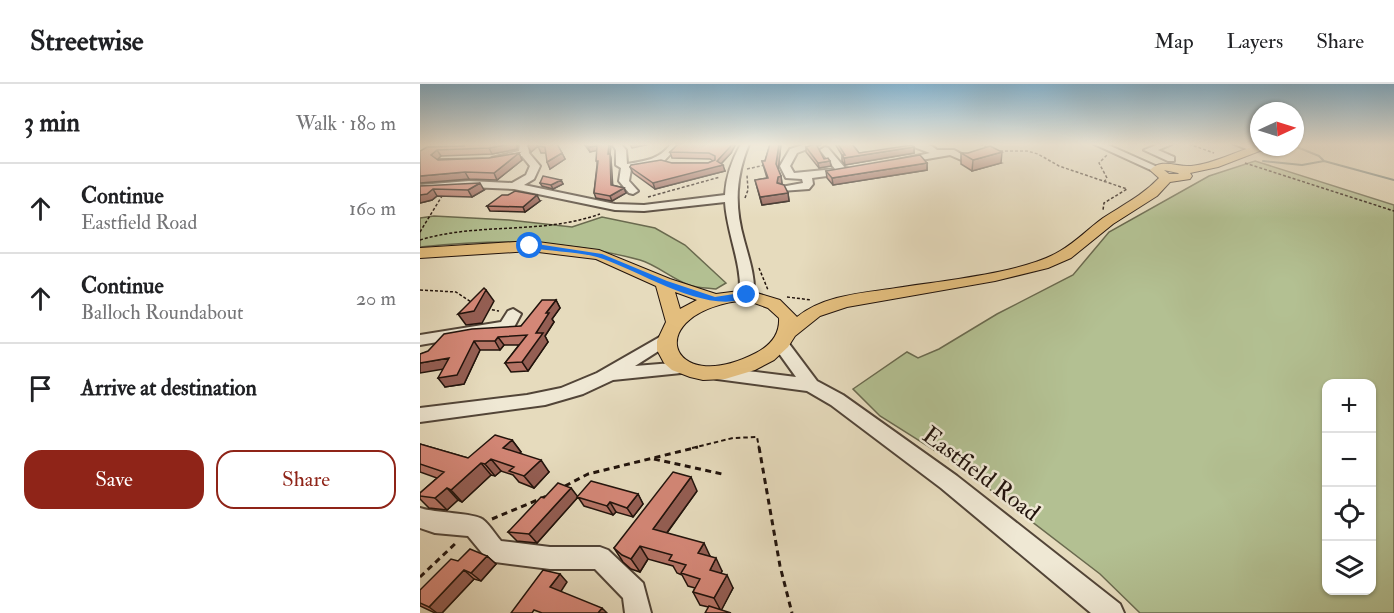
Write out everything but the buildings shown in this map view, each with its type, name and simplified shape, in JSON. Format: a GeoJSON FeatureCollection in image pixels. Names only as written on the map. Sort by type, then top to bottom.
{"type":"FeatureCollection","features":[{"type":"Feature","properties":{"kind":"main road"},"geometry":{"type":"LineString","coordinates":[[843,302],[814,312],[759,362],[735,370],[717,373],[685,368],[672,361],[667,354],[665,339],[675,322],[687,312],[715,300],[764,295],[795,303],[843,302],[1042,266],[1065,255],[1108,221],[1152,193],[1169,172],[1187,169]]}},
{"type":"Feature","properties":{"kind":"main road"},"geometry":{"type":"LineString","coordinates":[[420,253],[530,246],[599,255],[664,283],[715,300]]}},
{"type":"Feature","properties":{"kind":"main road"},"geometry":{"type":"LineString","coordinates":[[664,283],[675,322]]}},
{"type":"Feature","properties":{"kind":"main road"},"geometry":{"type":"LineString","coordinates":[[764,295],[781,307],[788,316],[785,339]]}},
{"type":"Feature","properties":{"kind":"street"},"geometry":{"type":"LineString","coordinates":[[514,186],[530,177],[533,169]]}},
{"type":"Feature","properties":{"kind":"street"},"geometry":{"type":"LineString","coordinates":[[626,169],[624,181],[634,192],[643,181]]}},
{"type":"Feature","properties":{"kind":"street"},"geometry":{"type":"LineString","coordinates":[[786,169],[790,176],[857,169]]}},
{"type":"Feature","properties":{"kind":"street"},"geometry":{"type":"LineString","coordinates":[[1161,169],[1169,172]]}},
{"type":"Feature","properties":{"kind":"street"},"geometry":{"type":"LineString","coordinates":[[742,170],[729,198],[736,236],[747,267],[764,295]]}},
{"type":"Feature","properties":{"kind":"street"},"geometry":{"type":"LineString","coordinates":[[736,236],[736,206],[742,170]]}},
{"type":"Feature","properties":{"kind":"street"},"geometry":{"type":"LineString","coordinates":[[785,189],[806,187],[808,184],[806,176]]}},
{"type":"Feature","properties":{"kind":"street"},"geometry":{"type":"LineString","coordinates":[[420,188],[514,186],[615,207],[644,208],[729,198]]}},
{"type":"Feature","properties":{"kind":"street"},"geometry":{"type":"LineString","coordinates":[[420,357],[425,339],[507,326],[513,314]]}},
{"type":"Feature","properties":{"kind":"street"},"geometry":{"type":"LineString","coordinates":[[420,415],[563,394],[610,375],[665,339]]}},
{"type":"Feature","properties":{"kind":"street","name":"Eastfield Road"},"geometry":{"type":"LineString","coordinates":[[785,339],[811,385]]}},
{"type":"Feature","properties":{"kind":"street"},"geometry":{"type":"LineString","coordinates":[[610,375],[685,368]]}},
{"type":"Feature","properties":{"kind":"street","name":"Eastfield Road"},"geometry":{"type":"LineString","coordinates":[[717,373],[811,385],[837,400],[949,482],[1111,613]]}},
{"type":"Feature","properties":{"kind":"street"},"geometry":{"type":"LineString","coordinates":[[420,518],[435,523],[474,526],[495,551],[550,558],[600,558],[634,592],[638,613]]}},
{"type":"Feature","properties":{"kind":"path"},"geometry":{"type":"LineString","coordinates":[[634,192],[748,169]]}},
{"type":"Feature","properties":{"kind":"path"},"geometry":{"type":"LineString","coordinates":[[1067,169],[1126,189],[1104,204],[1102,216]]}},
{"type":"Feature","properties":{"kind":"path"},"geometry":{"type":"LineString","coordinates":[[1101,169],[1107,178],[1104,182]]}},
{"type":"Feature","properties":{"kind":"path"},"geometry":{"type":"LineString","coordinates":[[1263,169],[1394,211]]}},
{"type":"Feature","properties":{"kind":"path"},"geometry":{"type":"LineString","coordinates":[[742,170],[748,190],[744,200]]}},
{"type":"Feature","properties":{"kind":"path"},"geometry":{"type":"LineString","coordinates":[[420,232],[448,186]]}},
{"type":"Feature","properties":{"kind":"path"},"geometry":{"type":"LineString","coordinates":[[420,240],[470,228],[546,228],[591,219],[615,207]]}},
{"type":"Feature","properties":{"kind":"path"},"geometry":{"type":"LineString","coordinates":[[757,264],[764,285],[764,295],[796,300],[818,300]]}},
{"type":"Feature","properties":{"kind":"path"},"geometry":{"type":"LineString","coordinates":[[420,290],[456,292],[477,305]]}},
{"type":"Feature","properties":{"kind":"path"},"geometry":{"type":"LineString","coordinates":[[483,308],[513,314]]}},
{"type":"Feature","properties":{"kind":"path"},"geometry":{"type":"LineString","coordinates":[[561,488],[588,474],[733,438],[757,437],[780,566],[792,613]]}},
{"type":"Feature","properties":{"kind":"path"},"geometry":{"type":"LineString","coordinates":[[653,459],[722,474]]}},
{"type":"Feature","properties":{"kind":"path"},"geometry":{"type":"LineString","coordinates":[[534,502],[552,493]]}},
{"type":"Feature","properties":{"kind":"green space"},"geometry":{"type":"Polygon","coordinates":[[[1231,169],[1279,169],[1394,205],[1394,613],[1140,613],[1100,574],[958,465],[880,416],[853,389],[907,352],[918,358],[939,349],[997,314],[1073,275],[1109,232],[1209,176],[1231,169]]]}},
{"type":"Feature","properties":{"kind":"green space"},"geometry":{"type":"Polygon","coordinates":[[[434,216],[509,220],[572,227],[602,217],[655,228],[685,245],[726,283],[716,289],[692,286],[640,260],[584,248],[504,242],[420,247],[420,218],[434,216]]]}},
{"type":"Feature","properties":{"kind":"waterway"},"geometry":{"type":"LineString","coordinates":[[1352,169],[1394,180]]}},
{"type":"Feature","properties":{"kind":"route"},"geometry":{"type":"LineString","coordinates":[[530,246],[599,255],[664,283],[715,300],[747,295]]}}]}
